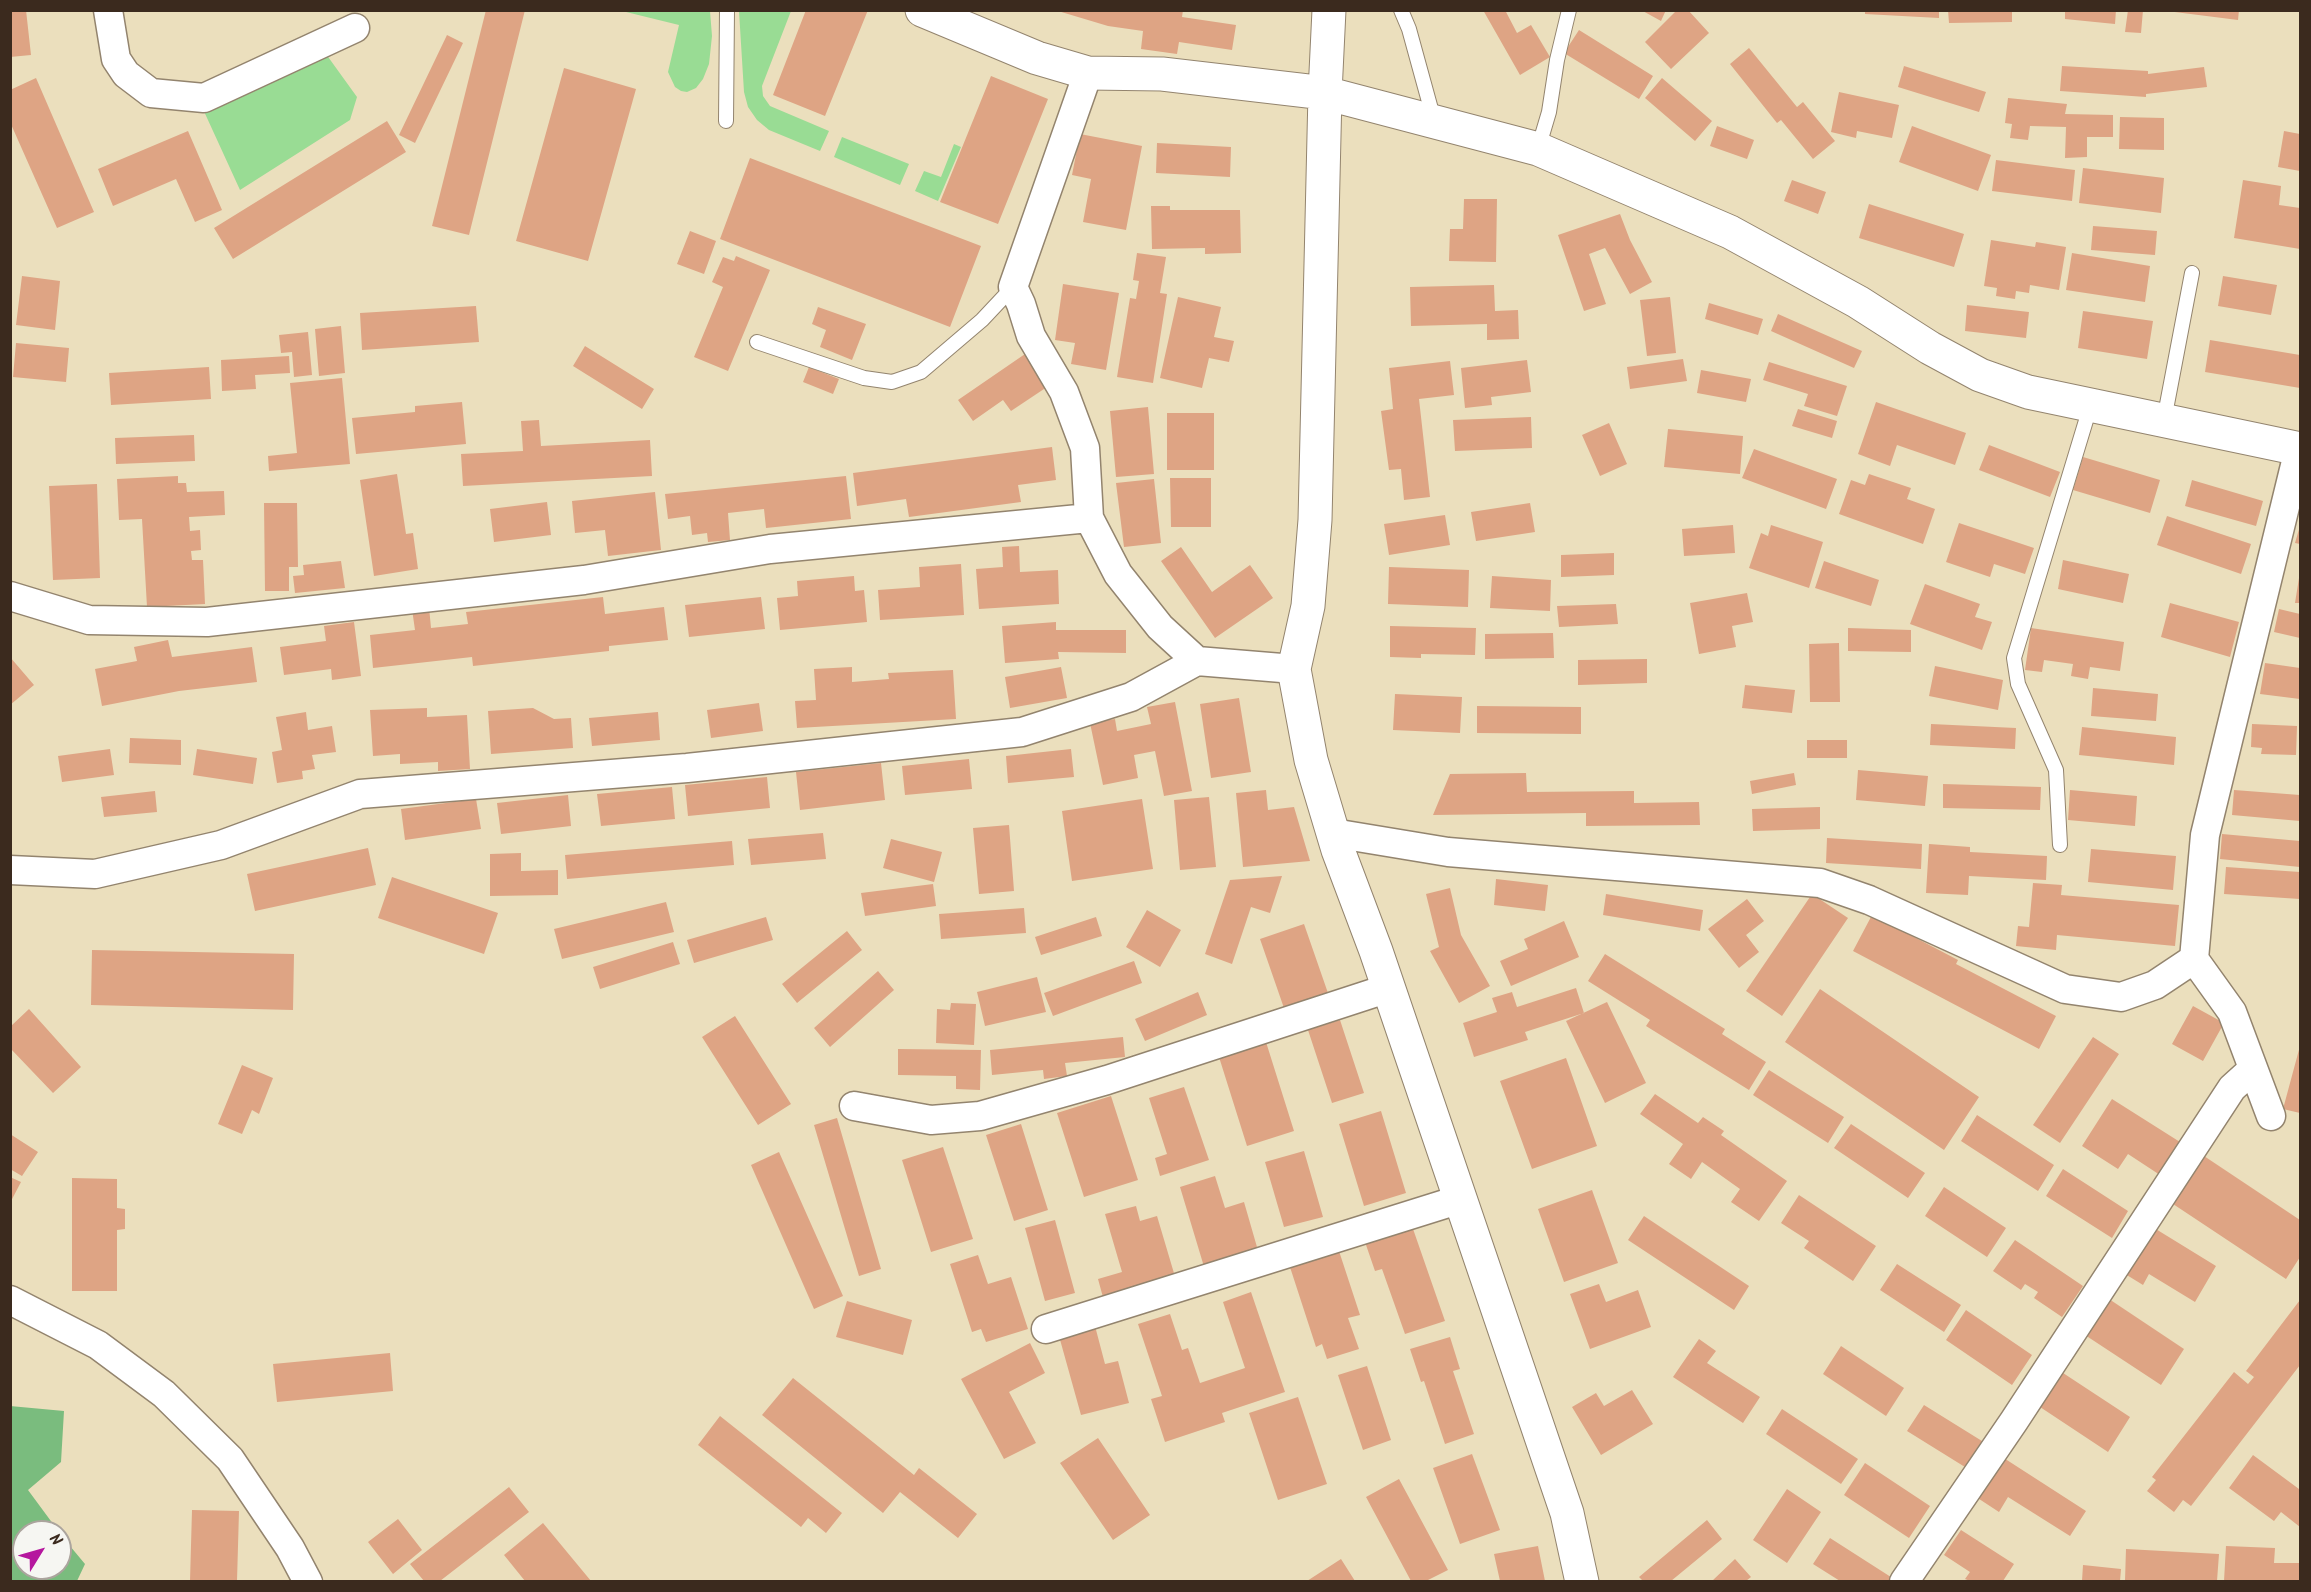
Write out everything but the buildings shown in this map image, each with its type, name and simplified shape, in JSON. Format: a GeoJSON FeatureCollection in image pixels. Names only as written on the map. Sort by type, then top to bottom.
{"type":"FeatureCollection","features":[{"type":"Feature","properties":{"kind":"street"},"geometry":{"type":"LineString","coordinates":[[108,10],[116,59],[126,74],[151,93],[204,98],[355,28]]}},
{"type":"Feature","properties":{"kind":"street"},"geometry":{"type":"LineString","coordinates":[[922,10],[1037,58],[1088,73],[1162,74],[1324,93],[1538,149],[1730,232],[1849,296],[1930,348],[1980,375],[2028,392],[2300,449],[2205,835],[2194,959],[2232,1012],[2271,1116]]}},
{"type":"Feature","properties":{"kind":"street"},"geometry":{"type":"LineString","coordinates":[[1329,10],[1324,93],[1315,520],[1308,606],[1294,669],[1311,760],[1334,833],[1567,1513],[1582,1581]]}},
{"type":"Feature","properties":{"kind":"street"},"geometry":{"type":"LineString","coordinates":[[1088,73],[1013,287],[1031,336],[1064,392],[1085,448],[1089,518],[1118,574],[1160,627],[1197,661]]}},
{"type":"Feature","properties":{"kind":"street"},"geometry":{"type":"LineString","coordinates":[[10,596],[89,620],[207,622],[584,580],[770,549],[1089,518]]}},
{"type":"Feature","properties":{"kind":"street"},"geometry":{"type":"LineString","coordinates":[[10,870],[95,874],[220,845],[360,794],[687,768],[1022,732],[1131,697],[1197,661],[1294,669]]}},
{"type":"Feature","properties":{"kind":"street"},"geometry":{"type":"LineString","coordinates":[[1334,833],[1448,852],[1820,883],[1869,900],[2065,989],[2076,991],[2121,997],[2155,985],[2194,959]]}},
{"type":"Feature","properties":{"kind":"street"},"geometry":{"type":"LineString","coordinates":[[854,1106],[931,1120],[980,1116],[1107,1080],[1389,988]]}},
{"type":"Feature","properties":{"kind":"street"},"geometry":{"type":"LineString","coordinates":[[1904,1581],[2014,1421],[2232,1088],[2253,1069]]}},
{"type":"Feature","properties":{"kind":"street"},"geometry":{"type":"LineString","coordinates":[[1046,1329],[1461,1199]]}},
{"type":"Feature","properties":{"kind":"street"},"geometry":{"type":"LineString","coordinates":[[10,1300],[98,1345],[165,1394],[230,1459],[290,1548],[308,1581]]}},
{"type":"Feature","properties":{"kind":"lane"},"geometry":{"type":"LineString","coordinates":[[726,121],[727,10]]}},
{"type":"Feature","properties":{"kind":"lane"},"geometry":{"type":"LineString","coordinates":[[1401,10],[1409,29],[1434,121]]}},
{"type":"Feature","properties":{"kind":"lane"},"geometry":{"type":"LineString","coordinates":[[1538,149],[1549,112],[1557,60],[1569,10]]}},
{"type":"Feature","properties":{"kind":"lane"},"geometry":{"type":"LineString","coordinates":[[2164,420],[2192,273]]}},
{"type":"Feature","properties":{"kind":"lane"},"geometry":{"type":"LineString","coordinates":[[757,342],[864,378],[892,382],[921,372],[982,320],[1013,287]]}},
{"type":"Feature","properties":{"kind":"lane"},"geometry":{"type":"LineString","coordinates":[[2060,845],[2056,770],[2018,684],[2014,658],[2091,404]]}},
{"type":"Feature","properties":{"kind":"green space"},"geometry":{"type":"Polygon","coordinates":[[[622,11],[710,11],[712,36],[709,64],[703,79],[696,88],[687,92],[681,91],[675,87],[668,72],[679,25],[622,11]]]}},
{"type":"Feature","properties":{"kind":"green space"},"geometry":{"type":"Polygon","coordinates":[[[739,11],[791,11],[762,86],[763,96],[770,106],[829,131],[820,151],[769,130],[757,120],[748,107],[744,92],[739,11]]]}},
{"type":"Feature","properties":{"kind":"green space"},"geometry":{"type":"Polygon","coordinates":[[[326,54],[357,97],[350,120],[240,190],[202,107],[326,54]]]}},
{"type":"Feature","properties":{"kind":"green space"},"geometry":{"type":"Polygon","coordinates":[[[842,137],[909,164],[900,185],[834,157],[842,137]]]}},
{"type":"Feature","properties":{"kind":"green space"},"geometry":{"type":"Polygon","coordinates":[[[954,144],[961,147],[938,201],[915,191],[924,171],[941,177],[954,144]]]}},
{"type":"Feature","properties":{"kind":"green space"},"geometry":{"type":"Polygon","coordinates":[[[10,1406],[64,1411],[61,1462],[28,1490],[50,1520],[12,1520],[12,1580],[72,1580],[72,1548],[85,1564],[77,1581],[11,1581],[10,1406]]]}}]}
